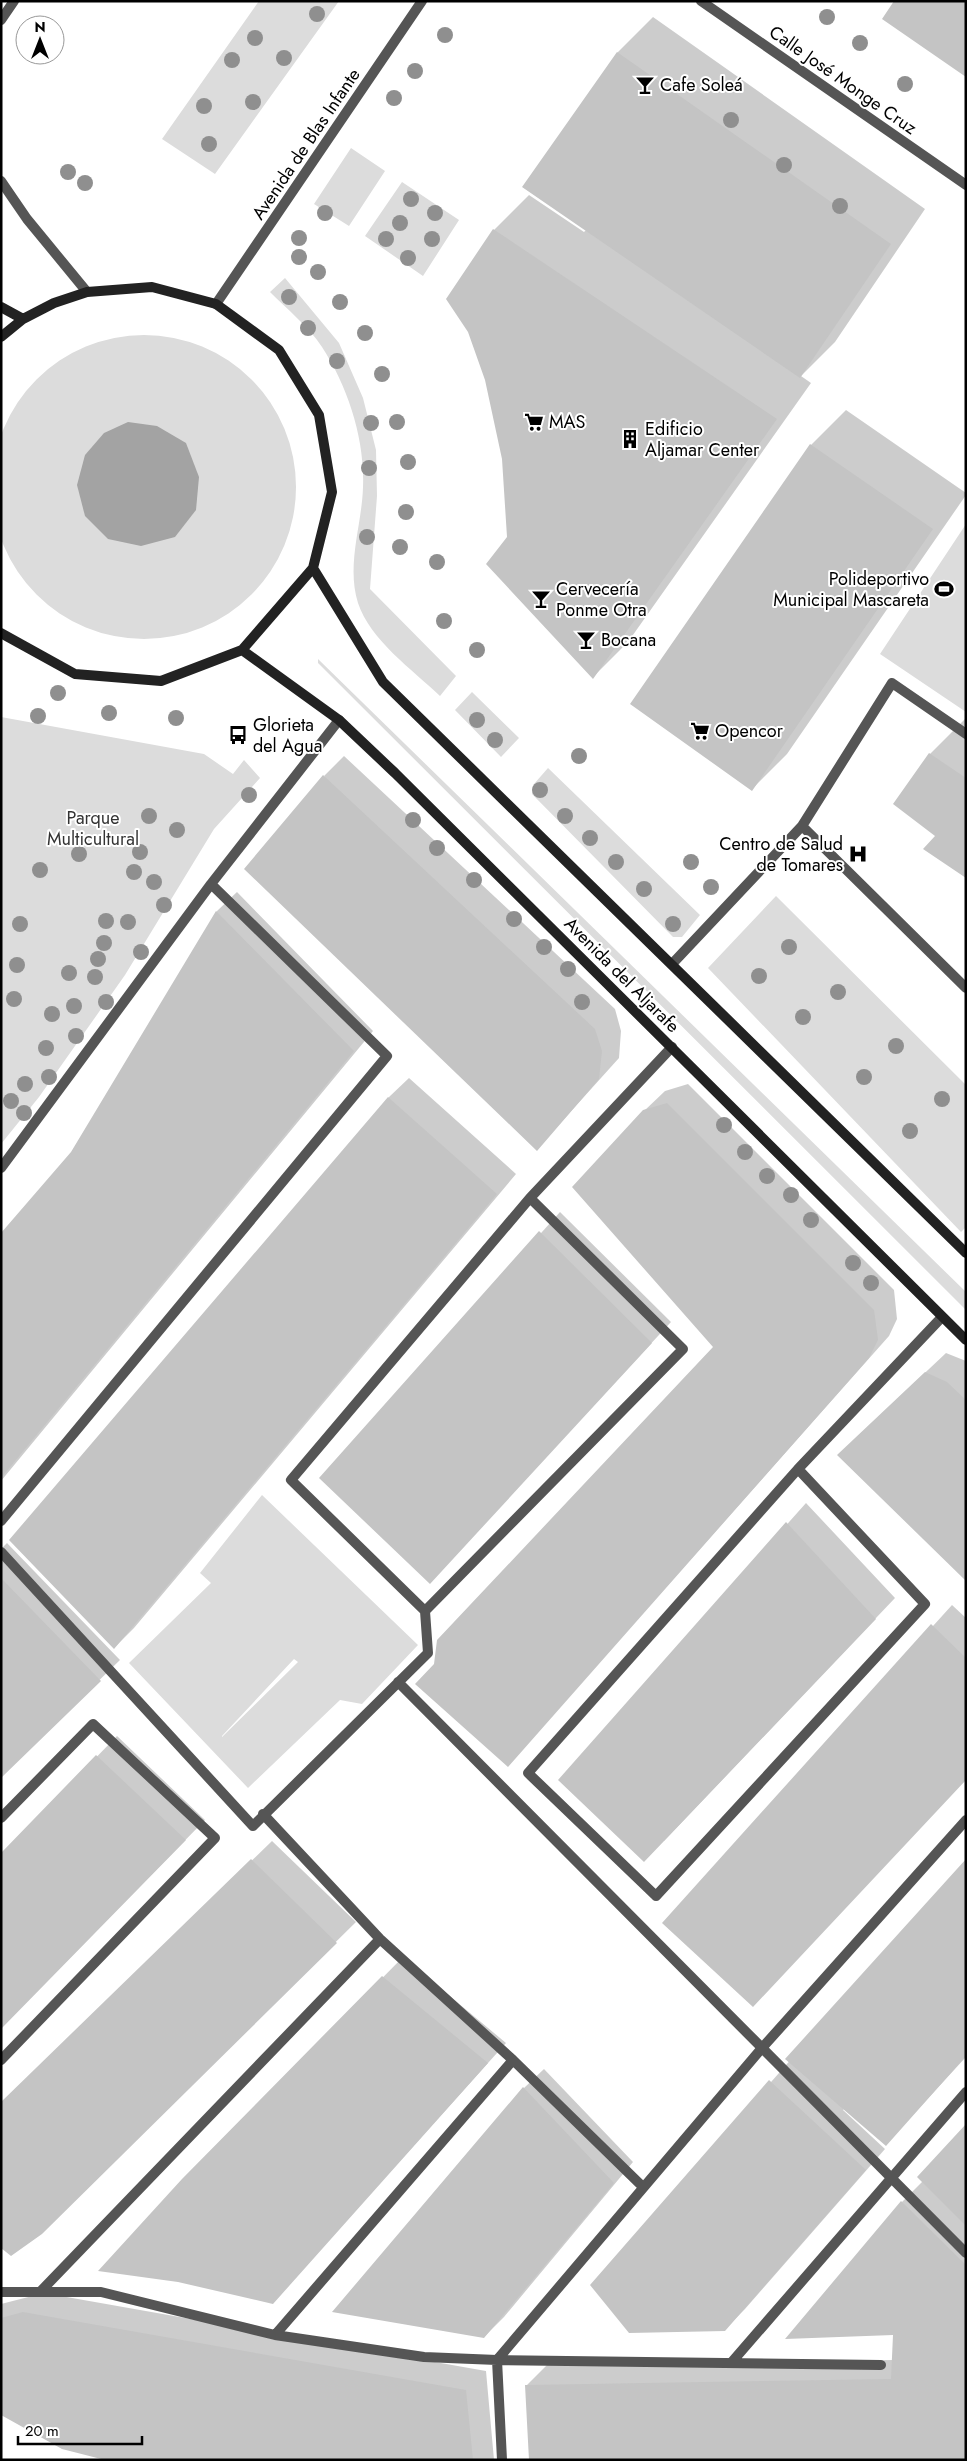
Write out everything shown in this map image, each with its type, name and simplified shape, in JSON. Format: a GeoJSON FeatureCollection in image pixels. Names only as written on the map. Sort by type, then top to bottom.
{"type":"FeatureCollection","features":[{"type":"Feature","properties":{"kind":"main road"},"geometry":{"type":"LineString","coordinates":[[1,337],[23,319],[54,303],[87,292],[152,287],[216,304],[279,350],[319,416],[332,492],[313,568],[242,650],[161,680],[76,674],[1,633]]}},
{"type":"Feature","properties":{"kind":"main road"},"geometry":{"type":"LineString","coordinates":[[1,307],[23,319]]}},
{"type":"Feature","properties":{"kind":"main road"},"geometry":{"type":"LineString","coordinates":[[313,568],[384,682],[673,963],[966,1253]]}},
{"type":"Feature","properties":{"kind":"main road","name":"Avenida del Aljarafe"},"geometry":{"type":"LineString","coordinates":[[242,650],[339,720],[395,772],[966,1340]]}},
{"type":"Feature","properties":{"kind":"street"},"geometry":{"type":"LineString","coordinates":[[1,20],[14,1]]}},
{"type":"Feature","properties":{"kind":"street","name":"Avenida de Blas Infante"},"geometry":{"type":"LineString","coordinates":[[216,304],[422,1]]}},
{"type":"Feature","properties":{"kind":"street","name":"Calle José Monge Cruz"},"geometry":{"type":"LineString","coordinates":[[701,1],[966,185]]}},
{"type":"Feature","properties":{"kind":"street"},"geometry":{"type":"LineString","coordinates":[[1,181],[27,219],[87,292]]}},
{"type":"Feature","properties":{"kind":"street"},"geometry":{"type":"LineString","coordinates":[[673,963],[802,826],[892,683],[966,734]]}},
{"type":"Feature","properties":{"kind":"street"},"geometry":{"type":"LineString","coordinates":[[1,1168],[211,884],[339,720]]}},
{"type":"Feature","properties":{"kind":"street"},"geometry":{"type":"LineString","coordinates":[[802,826],[966,988]]}},
{"type":"Feature","properties":{"kind":"street"},"geometry":{"type":"LineString","coordinates":[[1,1521],[387,1056],[211,884]]}},
{"type":"Feature","properties":{"kind":"street"},"geometry":{"type":"LineString","coordinates":[[1,1552],[253,1826],[263,1814],[428,1653],[425,1611],[291,1480],[530,1198],[672,1047]]}},
{"type":"Feature","properties":{"kind":"street"},"geometry":{"type":"LineString","coordinates":[[425,1611],[683,1349],[530,1198]]}},
{"type":"Feature","properties":{"kind":"street"},"geometry":{"type":"LineString","coordinates":[[798,1470],[925,1604],[656,1896],[528,1773],[798,1470],[942,1317]]}},
{"type":"Feature","properties":{"kind":"street"},"geometry":{"type":"LineString","coordinates":[[398,1682],[966,2253]]}},
{"type":"Feature","properties":{"kind":"street"},"geometry":{"type":"LineString","coordinates":[[1,1818],[93,1724],[215,1838],[1,2060]]}},
{"type":"Feature","properties":{"kind":"street"},"geometry":{"type":"LineString","coordinates":[[263,1814],[380,1939],[513,2060],[643,2187]]}},
{"type":"Feature","properties":{"kind":"street"},"geometry":{"type":"LineString","coordinates":[[502,2460],[498,2360],[762,2048],[966,1820]]}},
{"type":"Feature","properties":{"kind":"street"},"geometry":{"type":"LineString","coordinates":[[40,2292],[380,1939]]}},
{"type":"Feature","properties":{"kind":"street"},"geometry":{"type":"LineString","coordinates":[[275,2335],[513,2060]]}},
{"type":"Feature","properties":{"kind":"street"},"geometry":{"type":"LineString","coordinates":[[731,2363],[966,2092]]}},
{"type":"Feature","properties":{"kind":"street"},"geometry":{"type":"LineString","coordinates":[[2,2291],[101,2292],[275,2335],[424,2357],[498,2360],[880,2365]]}},
{"type":"Feature","properties":{"kind":"green space"},"geometry":{"type":"Polygon","coordinates":[[[259,1],[339,1],[215,174],[162,139],[259,1]]]}},
{"type":"Feature","properties":{"kind":"green space"},"geometry":{"type":"Polygon","coordinates":[[[351,148],[385,171],[349,226],[314,204],[351,148]]]}},
{"type":"Feature","properties":{"kind":"green space"},"geometry":{"type":"Polygon","coordinates":[[[402,182],[459,220],[423,276],[365,236],[402,182]]]}},
{"type":"Feature","properties":{"kind":"green space"},"geometry":{"type":"Polygon","coordinates":[[[285,278],[339,343],[363,398],[376,450],[377,496],[370,589],[456,676],[440,696],[382,642],[364,617],[358,603],[355,589],[354,560],[362,501],[363,469],[358,432],[340,379],[322,347],[304,325],[270,292],[285,278]]]}},
{"type":"Feature","properties":{"kind":"green space"},"geometry":{"type":"Polygon","coordinates":[[[144,335],[174,338],[202,347],[228,361],[251,380],[270,403],[284,429],[293,457],[296,487],[293,517],[284,545],[270,571],[251,594],[228,613],[202,627],[174,636],[144,639],[114,636],[86,627],[60,613],[37,594],[18,571],[4,545],[-5,517],[-8,487],[-5,457],[4,429],[18,403],[37,380],[60,361],[86,347],[114,338],[144,335]]]}},
{"type":"Feature","properties":{"kind":"green space","name":"Polideportivo Municipal Mascareta"},"geometry":{"type":"Polygon","coordinates":[[[966,524],[966,712],[880,654],[966,524]]]}},
{"type":"Feature","properties":{"kind":"green space"},"geometry":{"type":"Polygon","coordinates":[[[318,659],[966,1292],[966,1310],[318,663],[318,659]]]}},
{"type":"Feature","properties":{"kind":"green space"},"geometry":{"type":"Polygon","coordinates":[[[472,692],[519,738],[501,757],[455,710],[472,692]]]}},
{"type":"Feature","properties":{"kind":"green space","name":"Parque Multicultural"},"geometry":{"type":"Polygon","coordinates":[[[1,717],[204,754],[233,774],[244,760],[260,778],[214,829],[125,975],[39,1097],[1,1144],[1,717]]]}},
{"type":"Feature","properties":{"kind":"green space"},"geometry":{"type":"Polygon","coordinates":[[[548,768],[700,915],[682,937],[673,937],[532,794],[534,784],[548,768]]]}},
{"type":"Feature","properties":{"kind":"green space"},"geometry":{"type":"Polygon","coordinates":[[[776,896],[966,1085],[966,1227],[961,1232],[708,968],[776,896]]]}},
{"type":"Feature","properties":{"kind":"green space"},"geometry":{"type":"Polygon","coordinates":[[[262,1495],[418,1645],[362,1704],[340,1700],[248,1788],[129,1663],[211,1583],[200,1573],[262,1495]],[[294,1659],[222,1737],[298,1662],[294,1659]]]}},
{"type":"Feature","properties":{"kind":"shaded area"},"geometry":{"type":"Polygon","coordinates":[[[128,422],[157,426],[186,443],[199,477],[196,510],[175,537],[141,546],[108,539],[85,516],[77,485],[85,455],[104,433],[128,422]]]}},
{"type":"Feature","properties":{"kind":"building"},"geometry":{"type":"Polygon","coordinates":[[[894,1],[966,1],[966,77],[882,19],[894,1]]]}},
{"type":"Feature","properties":{"kind":"building"},"geometry":{"type":"Polygon","coordinates":[[[617,52],[891,244],[800,378],[522,187],[617,52]]]}},
{"type":"Feature","properties":{"kind":"building","name":"Edificio Aljamar Center"},"geometry":{"type":"Polygon","coordinates":[[[493,229],[777,419],[593,679],[486,564],[507,537],[502,459],[485,380],[468,332],[446,299],[493,229]]]}},
{"type":"Feature","properties":{"kind":"building"},"geometry":{"type":"Polygon","coordinates":[[[810,444],[933,529],[752,791],[630,704],[810,444]]]}},
{"type":"Feature","properties":{"kind":"building"},"geometry":{"type":"Polygon","coordinates":[[[929,753],[966,778],[966,878],[923,849],[935,836],[893,804],[929,753]]]}},
{"type":"Feature","properties":{"kind":"building"},"geometry":{"type":"Polygon","coordinates":[[[323,775],[595,1029],[602,1051],[599,1079],[537,1151],[244,869],[323,775]]]}},
{"type":"Feature","properties":{"kind":"building"},"geometry":{"type":"Polygon","coordinates":[[[216,911],[354,1051],[1,1478],[1,1233],[71,1152],[216,911]]]}},
{"type":"Feature","properties":{"kind":"building"},"geometry":{"type":"Polygon","coordinates":[[[388,1097],[497,1194],[114,1649],[9,1540],[388,1097]]]}},
{"type":"Feature","properties":{"kind":"building"},"geometry":{"type":"Polygon","coordinates":[[[667,1103],[874,1310],[878,1340],[869,1358],[508,1767],[415,1684],[434,1664],[437,1640],[713,1347],[572,1187],[643,1110],[667,1103]]]}},
{"type":"Feature","properties":{"kind":"building"},"geometry":{"type":"Polygon","coordinates":[[[539,1231],[652,1343],[430,1584],[319,1478],[539,1231]]]}},
{"type":"Feature","properties":{"kind":"building"},"geometry":{"type":"Polygon","coordinates":[[[925,1372],[947,1382],[966,1400],[966,1581],[837,1455],[925,1372]]]}},
{"type":"Feature","properties":{"kind":"building"},"geometry":{"type":"Polygon","coordinates":[[[786,1522],[876,1619],[644,1862],[558,1780],[786,1522]]]}},
{"type":"Feature","properties":{"kind":"building"},"geometry":{"type":"Polygon","coordinates":[[[1,1578],[101,1681],[1,1778],[1,1578]]]}},
{"type":"Feature","properties":{"kind":"building"},"geometry":{"type":"Polygon","coordinates":[[[931,1624],[966,1658],[966,1780],[753,2007],[662,1923],[931,1624]]]}},
{"type":"Feature","properties":{"kind":"building"},"geometry":{"type":"Polygon","coordinates":[[[96,1755],[186,1840],[1,2029],[1,1853],[96,1755]]]}},
{"type":"Feature","properties":{"kind":"building"},"geometry":{"type":"Polygon","coordinates":[[[251,1859],[337,1943],[42,2234],[11,2256],[1,2248],[1,2102],[251,1859]]]}},
{"type":"Feature","properties":{"kind":"building"},"geometry":{"type":"Polygon","coordinates":[[[966,1859],[966,2056],[886,2146],[785,2059],[966,1859]]]}},
{"type":"Feature","properties":{"kind":"building"},"geometry":{"type":"Polygon","coordinates":[[[382,1976],[488,2063],[273,2304],[178,2282],[98,2271],[182,2179],[382,1976]]]}},
{"type":"Feature","properties":{"kind":"building"},"geometry":{"type":"Polygon","coordinates":[[[769,2080],[866,2170],[725,2331],[629,2333],[590,2285],[769,2080]]]}},
{"type":"Feature","properties":{"kind":"building"},"geometry":{"type":"Polygon","coordinates":[[[523,2087],[614,2183],[484,2338],[332,2312],[523,2087]]]}},
{"type":"Feature","properties":{"kind":"building"},"geometry":{"type":"Polygon","coordinates":[[[966,2124],[966,2226],[917,2177],[966,2124]]]}},
{"type":"Feature","properties":{"kind":"building"},"geometry":{"type":"Polygon","coordinates":[[[901,2201],[966,2265],[966,2460],[529,2460],[525,2385],[891,2379],[893,2335],[785,2339],[901,2201]]]}},
{"type":"Feature","properties":{"kind":"building"},"geometry":{"type":"Polygon","coordinates":[[[23,2312],[466,2390],[473,2460],[105,2460],[62,2449],[1,2415],[1,2318],[23,2312]]]}},
{"type":"Feature","properties":{"kind":"place","name":"Cafe Soleá"},"geometry":{"type":"Point","coordinates":[645,85]}},
{"type":"Feature","properties":{"kind":"place","name":"MAS"},"geometry":{"type":"Point","coordinates":[534,422]}},
{"type":"Feature","properties":{"kind":"place","name":"Edificio Aljamar Center"},"geometry":{"type":"Point","coordinates":[630,439]}},
{"type":"Feature","properties":{"kind":"place","name":"Polideportivo Municipal Mascareta"},"geometry":{"type":"Point","coordinates":[944,589]}},
{"type":"Feature","properties":{"kind":"place","name":"Cervecería Ponme Otra"},"geometry":{"type":"Point","coordinates":[541,599]}},
{"type":"Feature","properties":{"kind":"place","name":"Bocana"},"geometry":{"type":"Point","coordinates":[586,640]}},
{"type":"Feature","properties":{"kind":"place","name":"Opencor"},"geometry":{"type":"Point","coordinates":[700,731]}},
{"type":"Feature","properties":{"kind":"place","name":"Glorieta del Agua"},"geometry":{"type":"Point","coordinates":[238,735]}},
{"type":"Feature","properties":{"kind":"place","name":"Centro de Salud de Tomares"},"geometry":{"type":"Point","coordinates":[858,854]}}]}
